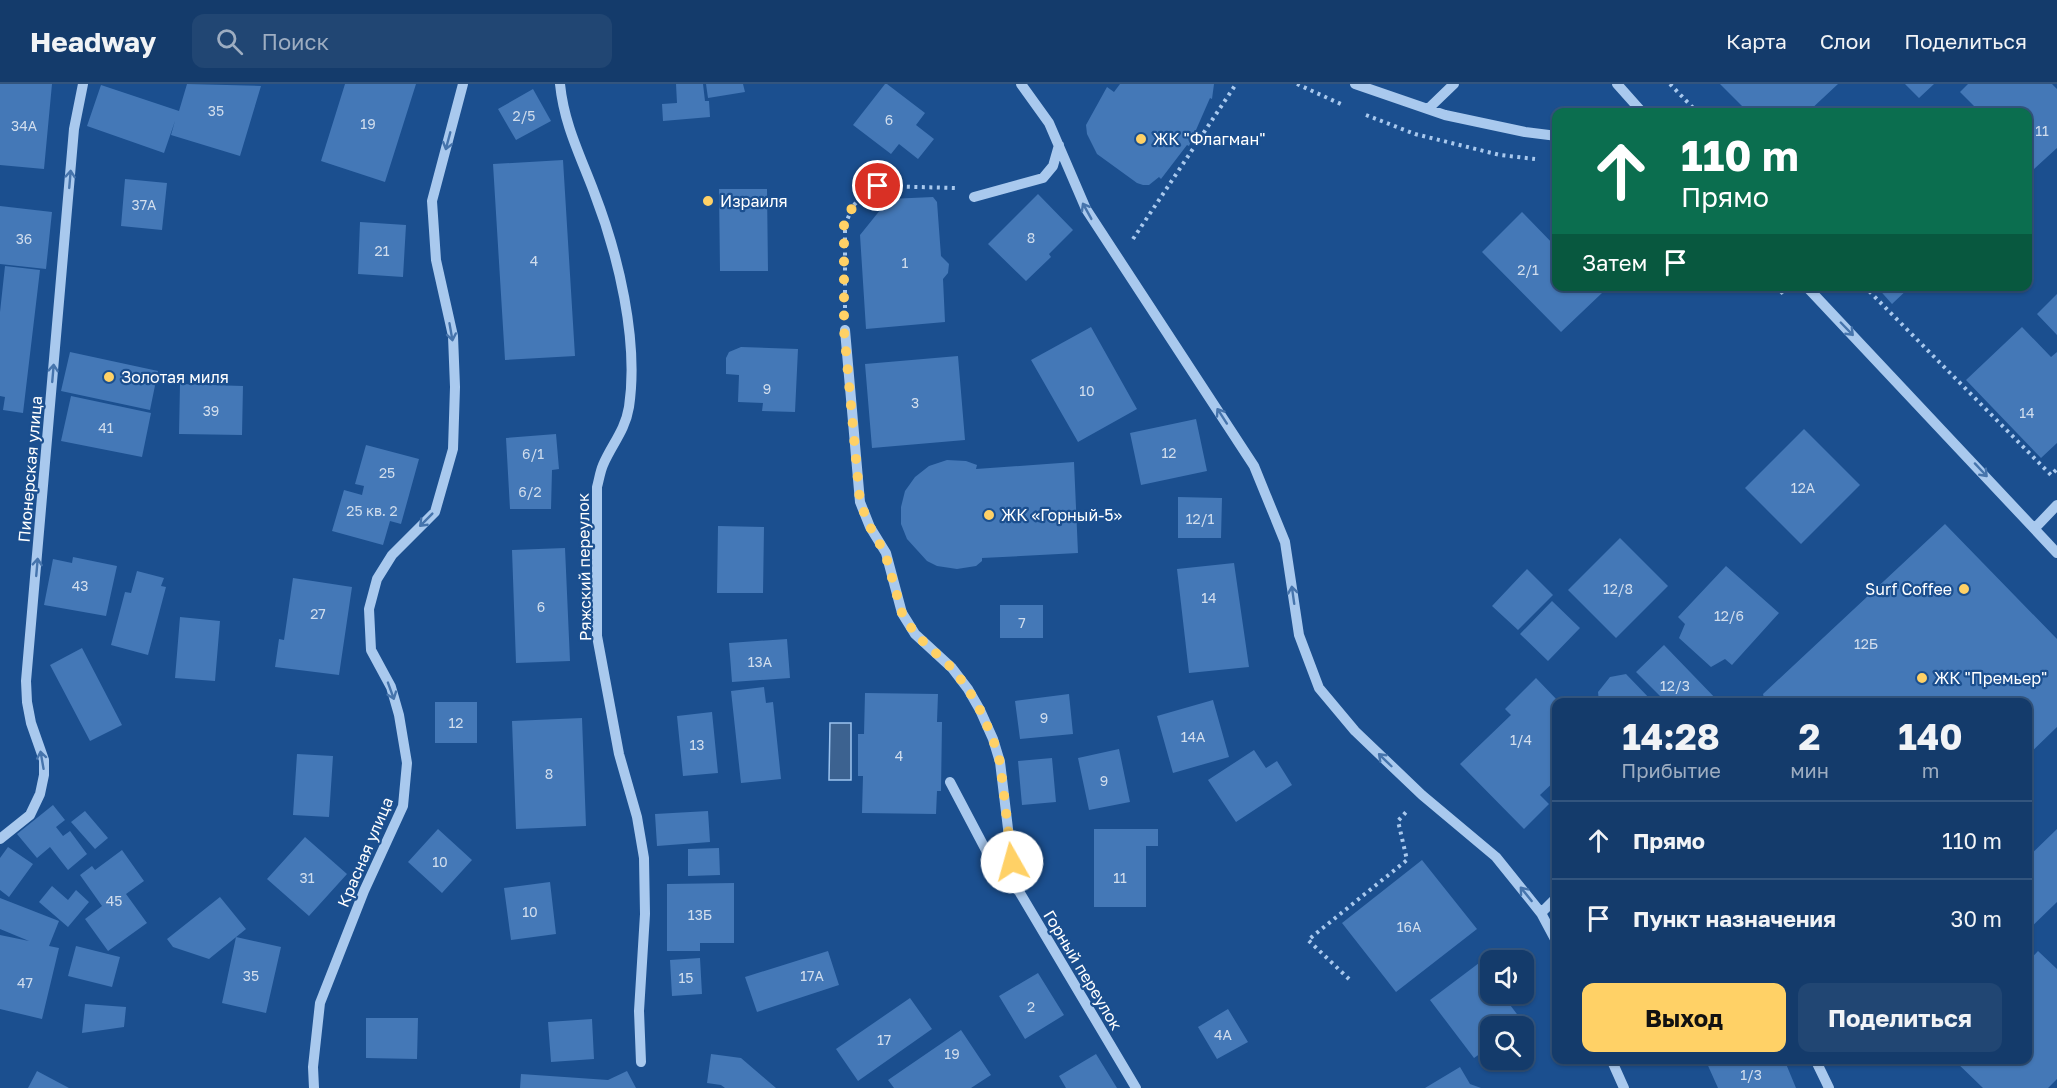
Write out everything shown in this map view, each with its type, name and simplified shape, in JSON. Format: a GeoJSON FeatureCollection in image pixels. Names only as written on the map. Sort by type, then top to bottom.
{"type":"FeatureCollection","features":[{"type":"Feature","properties":{"kind":"street","name":"Пионерская улица"},"geometry":{"type":"LineString","coordinates":[[0,839],[30,815],[40,794],[44,775],[44,760],[31,723],[26,681],[74,129],[83,84]]}},
{"type":"Feature","properties":{"kind":"street","name":"Красная улица"},"geometry":{"type":"LineString","coordinates":[[314,1088],[313,1067],[320,1003],[364,891],[403,806],[407,763],[399,715],[390,687],[371,650],[369,609],[377,579],[392,555],[435,512],[453,449],[455,387],[453,336],[436,260],[432,201],[463,84]]}},
{"type":"Feature","properties":{"kind":"street","name":"Ряжский переулок"},"geometry":{"type":"LineString","coordinates":[[560,84],[569,132],[595,193],[618,263],[629,336],[632,374],[624,427],[603,465],[597,487],[597,636],[619,754],[637,817],[644,858],[645,914],[639,1011],[641,1062]]}},
{"type":"Feature","properties":{"kind":"street"},"geometry":{"type":"LineString","coordinates":[[1021,84],[1049,123],[1086,209],[1254,466],[1285,542],[1299,635],[1319,688],[1355,731],[1422,795],[1496,857],[1541,913],[1552,934]]}},
{"type":"Feature","properties":{"kind":"street"},"geometry":{"type":"LineString","coordinates":[[1355,84],[1445,115],[1552,135]]}},
{"type":"Feature","properties":{"kind":"street"},"geometry":{"type":"LineString","coordinates":[[1428,109],[1454,84]]}},
{"type":"Feature","properties":{"kind":"street"},"geometry":{"type":"LineString","coordinates":[[1617,84],[1638,108]]}},
{"type":"Feature","properties":{"kind":"street"},"geometry":{"type":"LineString","coordinates":[[974,197],[1043,178],[1053,166],[1059,145]]}},
{"type":"Feature","properties":{"kind":"street"},"geometry":{"type":"LineString","coordinates":[[1811,291],[2057,553]]}},
{"type":"Feature","properties":{"kind":"street","name":"Горный переулок"},"geometry":{"type":"LineString","coordinates":[[844,330],[860,502],[870,527],[885,553],[902,613],[915,634],[952,668],[980,710],[1000,762],[1012,862],[1020,893],[1136,1088]]}},
{"type":"Feature","properties":{"kind":"street"},"geometry":{"type":"LineString","coordinates":[[2035,528],[2057,505]]}},
{"type":"Feature","properties":{"kind":"street"},"geometry":{"type":"LineString","coordinates":[[950,782],[999,875],[1020,893]]}},
{"type":"Feature","properties":{"kind":"street"},"geometry":{"type":"LineString","coordinates":[[1541,913],[1552,902]]}},
{"type":"Feature","properties":{"kind":"street"},"geometry":{"type":"LineString","coordinates":[[1613,1064],[1624,1088]]}},
{"type":"Feature","properties":{"kind":"street"},"geometry":{"type":"LineString","coordinates":[[1817,1064],[1829,1088]]}},
{"type":"Feature","properties":{"kind":"path"},"geometry":{"type":"LineString","coordinates":[[1119,260],[1236,84]]}},
{"type":"Feature","properties":{"kind":"path"},"geometry":{"type":"LineString","coordinates":[[1670,84],[1693,108]]}},
{"type":"Feature","properties":{"kind":"path"},"geometry":{"type":"LineString","coordinates":[[844,330],[844,225],[853,206],[866,192],[878,186],[956,188],[974,197]]}},
{"type":"Feature","properties":{"kind":"path"},"geometry":{"type":"LineString","coordinates":[[1869,291],[2051,475],[2057,469]]}},
{"type":"Feature","properties":{"kind":"path"},"geometry":{"type":"LineString","coordinates":[[1349,979],[1308,940],[1407,860],[1398,821],[1422,795]]}},
{"type":"Feature","properties":{"kind":"water"},"geometry":{"type":"Polygon","coordinates":[[[830,723],[851,723],[851,780],[829,780],[830,723]]]}},
{"type":"Feature","properties":{"kind":"building"},"geometry":{"type":"Polygon","coordinates":[[[0,84],[52,84],[44,169],[0,165],[0,84]]]}},
{"type":"Feature","properties":{"kind":"building"},"geometry":{"type":"Polygon","coordinates":[[[187,84],[261,86],[240,156],[171,135],[175,121],[164,153],[87,126],[101,85],[179,111],[187,84]]]}},
{"type":"Feature","properties":{"kind":"building"},"geometry":{"type":"Polygon","coordinates":[[[345,84],[416,84],[385,182],[321,161],[345,84]]]}},
{"type":"Feature","properties":{"kind":"building"},"geometry":{"type":"Polygon","coordinates":[[[676,84],[703,84],[705,101],[709,101],[710,117],[663,121],[662,104],[677,103],[676,84]]]}},
{"type":"Feature","properties":{"kind":"building"},"geometry":{"type":"Polygon","coordinates":[[[706,84],[743,84],[745,92],[708,98],[706,84]]]}},
{"type":"Feature","properties":{"kind":"building"},"geometry":{"type":"Polygon","coordinates":[[[885,84],[925,113],[916,125],[934,139],[918,159],[899,144],[891,154],[853,125],[885,84]]]}},
{"type":"Feature","properties":{"kind":"building","name":"ЖК \"Флагман\""},"geometry":{"type":"Polygon","coordinates":[[[1120,84],[1214,84],[1212,99],[1210,98],[1189,146],[1187,145],[1161,179],[1159,177],[1149,185],[1137,183],[1097,154],[1087,134],[1086,125],[1107,87],[1114,92],[1120,84]]]}},
{"type":"Feature","properties":{"kind":"building"},"geometry":{"type":"Polygon","coordinates":[[[1720,84],[1838,84],[1812,108],[1744,108],[1720,84]]]}},
{"type":"Feature","properties":{"kind":"building"},"geometry":{"type":"Polygon","coordinates":[[[1905,84],[1934,84],[1919,98],[1905,84]]]}},
{"type":"Feature","properties":{"kind":"building"},"geometry":{"type":"Polygon","coordinates":[[[1968,84],[2052,84],[2057,89],[2057,148],[2034,169],[2032,167],[2032,108],[1976,108],[1960,92],[1968,84]]]}},
{"type":"Feature","properties":{"kind":"building"},"geometry":{"type":"Polygon","coordinates":[[[533,89],[551,121],[516,140],[498,109],[533,89]]]}},
{"type":"Feature","properties":{"kind":"building"},"geometry":{"type":"Polygon","coordinates":[[[563,160],[575,356],[505,360],[493,164],[563,160]]]}},
{"type":"Feature","properties":{"kind":"building"},"geometry":{"type":"Polygon","coordinates":[[[125,179],[167,183],[162,230],[121,226],[125,179]]]}},
{"type":"Feature","properties":{"kind":"building"},"geometry":{"type":"Polygon","coordinates":[[[719,189],[767,189],[768,271],[720,271],[719,189]]]}},
{"type":"Feature","properties":{"kind":"building"},"geometry":{"type":"Polygon","coordinates":[[[1038,194],[1073,230],[1049,254],[1051,257],[1026,281],[988,244],[1038,194]]]}},
{"type":"Feature","properties":{"kind":"building"},"geometry":{"type":"Polygon","coordinates":[[[933,197],[937,202],[941,256],[949,264],[948,273],[943,279],[945,322],[866,329],[860,235],[889,199],[933,197]]]}},
{"type":"Feature","properties":{"kind":"building"},"geometry":{"type":"Polygon","coordinates":[[[0,206],[52,212],[46,269],[0,264],[0,206]]]}},
{"type":"Feature","properties":{"kind":"building"},"geometry":{"type":"Polygon","coordinates":[[[1522,212],[1552,243],[1552,291],[1600,291],[1602,293],[1561,332],[1482,252],[1522,212]]]}},
{"type":"Feature","properties":{"kind":"building"},"geometry":{"type":"Polygon","coordinates":[[[360,222],[406,225],[403,277],[358,274],[360,222]]]}},
{"type":"Feature","properties":{"kind":"building"},"geometry":{"type":"Polygon","coordinates":[[[5,266],[40,270],[23,413],[3,410],[5,397],[0,396],[0,312],[5,266]]]}},
{"type":"Feature","properties":{"kind":"building"},"geometry":{"type":"Polygon","coordinates":[[[1880,291],[1906,291],[1892,304],[1880,291]]]}},
{"type":"Feature","properties":{"kind":"building"},"geometry":{"type":"Polygon","coordinates":[[[2057,294],[2057,335],[2037,314],[2057,294]]]}},
{"type":"Feature","properties":{"kind":"building"},"geometry":{"type":"Polygon","coordinates":[[[1091,327],[1137,409],[1078,442],[1031,360],[1091,327]]]}},
{"type":"Feature","properties":{"kind":"building"},"geometry":{"type":"Polygon","coordinates":[[[2022,327],[2051,357],[2057,352],[2057,443],[2041,458],[1966,380],[2022,327]]]}},
{"type":"Feature","properties":{"kind":"building"},"geometry":{"type":"Polygon","coordinates":[[[741,347],[798,349],[795,412],[762,411],[763,403],[738,402],[739,375],[726,374],[726,358],[729,352],[741,347]]]}},
{"type":"Feature","properties":{"kind":"building"},"geometry":{"type":"Polygon","coordinates":[[[70,352],[158,371],[150,410],[61,391],[70,352]]]}},
{"type":"Feature","properties":{"kind":"building"},"geometry":{"type":"Polygon","coordinates":[[[958,356],[965,440],[872,448],[865,364],[958,356]]]}},
{"type":"Feature","properties":{"kind":"building"},"geometry":{"type":"Polygon","coordinates":[[[180,384],[243,386],[242,435],[179,434],[180,384]]]}},
{"type":"Feature","properties":{"kind":"building"},"geometry":{"type":"Polygon","coordinates":[[[71,396],[151,413],[142,457],[61,441],[71,396]]]}},
{"type":"Feature","properties":{"kind":"building"},"geometry":{"type":"Polygon","coordinates":[[[1196,419],[1207,471],[1141,485],[1130,433],[1196,419]]]}},
{"type":"Feature","properties":{"kind":"building"},"geometry":{"type":"Polygon","coordinates":[[[1804,429],[1860,485],[1801,544],[1745,488],[1804,429]]]}},
{"type":"Feature","properties":{"kind":"building"},"geometry":{"type":"Polygon","coordinates":[[[556,434],[559,469],[552,470],[551,509],[510,509],[506,438],[556,434]]]}},
{"type":"Feature","properties":{"kind":"building"},"geometry":{"type":"Polygon","coordinates":[[[366,445],[419,459],[401,524],[390,521],[383,545],[332,531],[344,490],[362,495],[364,486],[355,484],[366,445]]]}},
{"type":"Feature","properties":{"kind":"building","name":"ЖК «Горный-5»"},"geometry":{"type":"Polygon","coordinates":[[[947,460],[966,461],[977,465],[976,469],[1074,462],[1078,553],[982,558],[976,566],[957,569],[937,566],[927,561],[907,539],[901,524],[901,507],[905,491],[915,477],[929,466],[947,460]]]}},
{"type":"Feature","properties":{"kind":"building"},"geometry":{"type":"Polygon","coordinates":[[[1178,497],[1222,498],[1221,538],[1178,538],[1178,497]]]}},
{"type":"Feature","properties":{"kind":"building"},"geometry":{"type":"Polygon","coordinates":[[[1945,524],[2057,639],[2057,727],[2032,751],[2032,698],[1764,698],[1763,694],[1945,524]]]}},
{"type":"Feature","properties":{"kind":"building"},"geometry":{"type":"Polygon","coordinates":[[[718,526],[764,527],[763,593],[717,593],[718,526]]]}},
{"type":"Feature","properties":{"kind":"building"},"geometry":{"type":"Polygon","coordinates":[[[1620,538],[1668,586],[1616,638],[1568,590],[1620,538]]]}},
{"type":"Feature","properties":{"kind":"building"},"geometry":{"type":"Polygon","coordinates":[[[565,548],[570,661],[516,663],[512,550],[565,548]]]}},
{"type":"Feature","properties":{"kind":"building"},"geometry":{"type":"Polygon","coordinates":[[[73,557],[117,566],[106,616],[44,605],[53,559],[72,563],[73,557]]]}},
{"type":"Feature","properties":{"kind":"building"},"geometry":{"type":"Polygon","coordinates":[[[1234,563],[1249,667],[1189,673],[1177,569],[1234,563]]]}},
{"type":"Feature","properties":{"kind":"building"},"geometry":{"type":"Polygon","coordinates":[[[1726,566],[1779,613],[1732,665],[1725,659],[1711,667],[1679,638],[1685,624],[1678,617],[1726,566]]]}},
{"type":"Feature","properties":{"kind":"building"},"geometry":{"type":"Polygon","coordinates":[[[1527,569],[1553,595],[1518,630],[1492,606],[1527,569]]]}},
{"type":"Feature","properties":{"kind":"building"},"geometry":{"type":"Polygon","coordinates":[[[137,571],[164,578],[161,586],[166,587],[148,655],[111,645],[125,592],[131,593],[137,571]]]}},
{"type":"Feature","properties":{"kind":"building"},"geometry":{"type":"Polygon","coordinates":[[[293,578],[352,587],[339,675],[275,667],[279,639],[284,640],[293,578]]]}},
{"type":"Feature","properties":{"kind":"building"},"geometry":{"type":"Polygon","coordinates":[[[1552,601],[1580,628],[1548,661],[1520,634],[1552,601]]]}},
{"type":"Feature","properties":{"kind":"building"},"geometry":{"type":"Polygon","coordinates":[[[1000,605],[1043,605],[1043,638],[1000,638],[1000,605]]]}},
{"type":"Feature","properties":{"kind":"building"},"geometry":{"type":"Polygon","coordinates":[[[180,617],[220,621],[215,681],[175,678],[180,617]]]}},
{"type":"Feature","properties":{"kind":"building"},"geometry":{"type":"Polygon","coordinates":[[[787,639],[790,678],[732,682],[729,643],[787,639]]]}},
{"type":"Feature","properties":{"kind":"building"},"geometry":{"type":"Polygon","coordinates":[[[1664,645],[1715,698],[1660,698],[1636,672],[1664,645]]]}},
{"type":"Feature","properties":{"kind":"building"},"geometry":{"type":"Polygon","coordinates":[[[82,648],[122,725],[90,741],[50,665],[82,648]]]}},
{"type":"Feature","properties":{"kind":"building"},"geometry":{"type":"Polygon","coordinates":[[[1626,674],[1649,698],[1599,698],[1598,692],[1610,677],[1626,674]]]}},
{"type":"Feature","properties":{"kind":"building"},"geometry":{"type":"Polygon","coordinates":[[[1536,678],[1555,698],[1552,698],[1552,784],[1540,795],[1549,804],[1524,829],[1460,764],[1511,715],[1505,709],[1536,678]]]}},
{"type":"Feature","properties":{"kind":"building"},"geometry":{"type":"Polygon","coordinates":[[[764,687],[766,703],[773,702],[781,779],[741,783],[731,691],[764,687]]]}},
{"type":"Feature","properties":{"kind":"building"},"geometry":{"type":"Polygon","coordinates":[[[865,693],[938,694],[937,722],[942,722],[941,791],[937,791],[936,814],[862,813],[863,776],[858,776],[858,734],[864,734],[865,693]]]}},
{"type":"Feature","properties":{"kind":"building"},"geometry":{"type":"Polygon","coordinates":[[[1069,694],[1073,734],[1020,739],[1015,701],[1069,694]]]}},
{"type":"Feature","properties":{"kind":"building"},"geometry":{"type":"Polygon","coordinates":[[[1213,700],[1229,757],[1173,773],[1157,716],[1213,700]]]}},
{"type":"Feature","properties":{"kind":"building"},"geometry":{"type":"Polygon","coordinates":[[[435,702],[477,702],[477,743],[435,743],[435,702]]]}},
{"type":"Feature","properties":{"kind":"building"},"geometry":{"type":"Polygon","coordinates":[[[712,712],[718,773],[683,776],[677,716],[712,712]]]}},
{"type":"Feature","properties":{"kind":"building"},"geometry":{"type":"Polygon","coordinates":[[[582,718],[586,826],[516,829],[512,721],[582,718]]]}},
{"type":"Feature","properties":{"kind":"building"},"geometry":{"type":"Polygon","coordinates":[[[1119,749],[1130,802],[1089,810],[1078,758],[1119,749]]]}},
{"type":"Feature","properties":{"kind":"building"},"geometry":{"type":"Polygon","coordinates":[[[1254,750],[1266,768],[1277,761],[1292,785],[1236,822],[1208,780],[1254,750]]]}},
{"type":"Feature","properties":{"kind":"building"},"geometry":{"type":"Polygon","coordinates":[[[297,754],[333,756],[329,817],[293,815],[297,754]]]}},
{"type":"Feature","properties":{"kind":"building"},"geometry":{"type":"Polygon","coordinates":[[[1052,758],[1056,802],[1022,805],[1018,761],[1052,758]]]}},
{"type":"Feature","properties":{"kind":"building"},"geometry":{"type":"Polygon","coordinates":[[[53,805],[65,820],[56,827],[63,836],[70,831],[87,854],[68,870],[50,847],[37,858],[17,834],[53,805]]]}},
{"type":"Feature","properties":{"kind":"building"},"geometry":{"type":"Polygon","coordinates":[[[85,811],[108,838],[95,849],[71,822],[85,811]]]}},
{"type":"Feature","properties":{"kind":"building"},"geometry":{"type":"Polygon","coordinates":[[[708,811],[710,842],[657,846],[655,814],[708,811]]]}},
{"type":"Feature","properties":{"kind":"building"},"geometry":{"type":"Polygon","coordinates":[[[438,829],[472,860],[442,893],[408,862],[438,829]]]}},
{"type":"Feature","properties":{"kind":"building"},"geometry":{"type":"Polygon","coordinates":[[[1094,829],[1158,829],[1158,846],[1146,846],[1146,907],[1094,907],[1094,829]]]}},
{"type":"Feature","properties":{"kind":"building"},"geometry":{"type":"Polygon","coordinates":[[[2057,829],[2057,902],[2032,926],[2032,853],[2057,829]]]}},
{"type":"Feature","properties":{"kind":"building"},"geometry":{"type":"Polygon","coordinates":[[[305,837],[347,874],[309,916],[267,879],[305,837]]]}},
{"type":"Feature","properties":{"kind":"building"},"geometry":{"type":"Polygon","coordinates":[[[8,847],[33,864],[9,897],[0,890],[0,858],[8,847]]]}},
{"type":"Feature","properties":{"kind":"building"},"geometry":{"type":"Polygon","coordinates":[[[719,848],[720,875],[688,876],[688,849],[719,848]]]}},
{"type":"Feature","properties":{"kind":"building"},"geometry":{"type":"Polygon","coordinates":[[[122,850],[144,881],[126,894],[147,923],[108,951],[85,919],[102,906],[80,875],[92,866],[95,870],[122,850]]]}},
{"type":"Feature","properties":{"kind":"building"},"geometry":{"type":"Polygon","coordinates":[[[1422,860],[1477,929],[1396,992],[1342,923],[1422,860]]]}},
{"type":"Feature","properties":{"kind":"building"},"geometry":{"type":"Polygon","coordinates":[[[550,882],[556,934],[511,940],[504,888],[550,882]]]}},
{"type":"Feature","properties":{"kind":"building"},"geometry":{"type":"Polygon","coordinates":[[[734,883],[734,943],[700,943],[700,951],[667,951],[667,884],[734,883]]]}},
{"type":"Feature","properties":{"kind":"building"},"geometry":{"type":"Polygon","coordinates":[[[52,886],[68,900],[76,890],[89,902],[68,927],[39,902],[52,886]]]}},
{"type":"Feature","properties":{"kind":"building"},"geometry":{"type":"Polygon","coordinates":[[[220,897],[246,929],[209,959],[173,947],[167,939],[220,897]]]}},
{"type":"Feature","properties":{"kind":"building"},"geometry":{"type":"Polygon","coordinates":[[[0,898],[59,921],[49,946],[59,948],[42,1019],[0,1009],[0,935],[29,941],[0,929],[0,898]]]}},
{"type":"Feature","properties":{"kind":"building"},"geometry":{"type":"Polygon","coordinates":[[[236,937],[281,947],[266,1013],[222,1003],[236,937]]]}},
{"type":"Feature","properties":{"kind":"building"},"geometry":{"type":"Polygon","coordinates":[[[76,946],[120,957],[112,987],[68,976],[76,946]]]}},
{"type":"Feature","properties":{"kind":"building"},"geometry":{"type":"Polygon","coordinates":[[[828,951],[839,985],[757,1012],[745,977],[828,951]]]}},
{"type":"Feature","properties":{"kind":"building"},"geometry":{"type":"Polygon","coordinates":[[[2038,951],[2057,969],[2057,1079],[2048,1088],[1983,1088],[1958,1064],[2032,1064],[2032,958],[2038,951]]]}},
{"type":"Feature","properties":{"kind":"building"},"geometry":{"type":"Polygon","coordinates":[[[700,958],[702,994],[672,996],[670,960],[700,958]]]}},
{"type":"Feature","properties":{"kind":"building"},"geometry":{"type":"Polygon","coordinates":[[[1479,963],[1480,1004],[1509,1004],[1518,1016],[1480,1016],[1480,1054],[1474,1058],[1430,1000],[1479,963]]]}},
{"type":"Feature","properties":{"kind":"building"},"geometry":{"type":"Polygon","coordinates":[[[1038,973],[1064,1015],[1025,1039],[999,996],[1038,973]]]}},
{"type":"Feature","properties":{"kind":"building"},"geometry":{"type":"Polygon","coordinates":[[[910,998],[932,1029],[858,1081],[836,1049],[910,998]]]}},
{"type":"Feature","properties":{"kind":"building"},"geometry":{"type":"Polygon","coordinates":[[[85,1004],[126,1007],[124,1027],[82,1033],[85,1004]]]}},
{"type":"Feature","properties":{"kind":"building"},"geometry":{"type":"Polygon","coordinates":[[[1228,1009],[1248,1042],[1217,1059],[1198,1027],[1228,1009]]]}},
{"type":"Feature","properties":{"kind":"building"},"geometry":{"type":"Polygon","coordinates":[[[366,1018],[418,1018],[417,1059],[366,1058],[366,1018]]]}},
{"type":"Feature","properties":{"kind":"building"},"geometry":{"type":"Polygon","coordinates":[[[592,1019],[594,1059],[551,1062],[548,1022],[592,1019]]]}},
{"type":"Feature","properties":{"kind":"building"},"geometry":{"type":"Polygon","coordinates":[[[961,1030],[991,1075],[971,1088],[894,1088],[888,1080],[961,1030]]]}},
{"type":"Feature","properties":{"kind":"building"},"geometry":{"type":"Polygon","coordinates":[[[711,1054],[741,1058],[776,1088],[725,1088],[721,1085],[707,1083],[711,1054]]]}},
{"type":"Feature","properties":{"kind":"building"},"geometry":{"type":"Polygon","coordinates":[[[1096,1054],[1117,1088],[1066,1088],[1059,1076],[1096,1054]]]}},
{"type":"Feature","properties":{"kind":"building"},"geometry":{"type":"Polygon","coordinates":[[[1707,1064],[1786,1064],[1796,1088],[1718,1088],[1707,1064]]]}},
{"type":"Feature","properties":{"kind":"building"},"geometry":{"type":"Polygon","coordinates":[[[1460,1067],[1470,1084],[1481,1088],[1425,1088],[1460,1067]]]}},
{"type":"Feature","properties":{"kind":"building"},"geometry":{"type":"Polygon","coordinates":[[[37,1071],[69,1088],[28,1088],[37,1071]]]}},
{"type":"Feature","properties":{"kind":"building"},"geometry":{"type":"Polygon","coordinates":[[[627,1071],[636,1088],[520,1088],[521,1074],[608,1080],[627,1071]]]}},
{"type":"Feature","properties":{"kind":"place","name":"ЖК \"Флагман\""},"geometry":{"type":"Point","coordinates":[1141,139]}},
{"type":"Feature","properties":{"kind":"place","name":"Израиля"},"geometry":{"type":"Point","coordinates":[708,201]}},
{"type":"Feature","properties":{"kind":"place","name":"Золотая миля"},"geometry":{"type":"Point","coordinates":[109,377]}},
{"type":"Feature","properties":{"kind":"place","name":"ЖК «Горный-5»"},"geometry":{"type":"Point","coordinates":[989,515]}},
{"type":"Feature","properties":{"kind":"place","name":"Surf Coffee"},"geometry":{"type":"Point","coordinates":[1964,589]}},
{"type":"Feature","properties":{"kind":"place","name":"ЖК \"Премьер\""},"geometry":{"type":"Point","coordinates":[1922,678]}},
{"type":"Feature","properties":{"kind":"route"},"geometry":{"type":"LineString","coordinates":[[878,186],[866,192],[853,206],[844,225],[844,330],[860,502],[870,527],[885,553],[902,613],[915,634],[952,668],[968,689],[993,739],[1000,762],[1012,862]]}}]}
